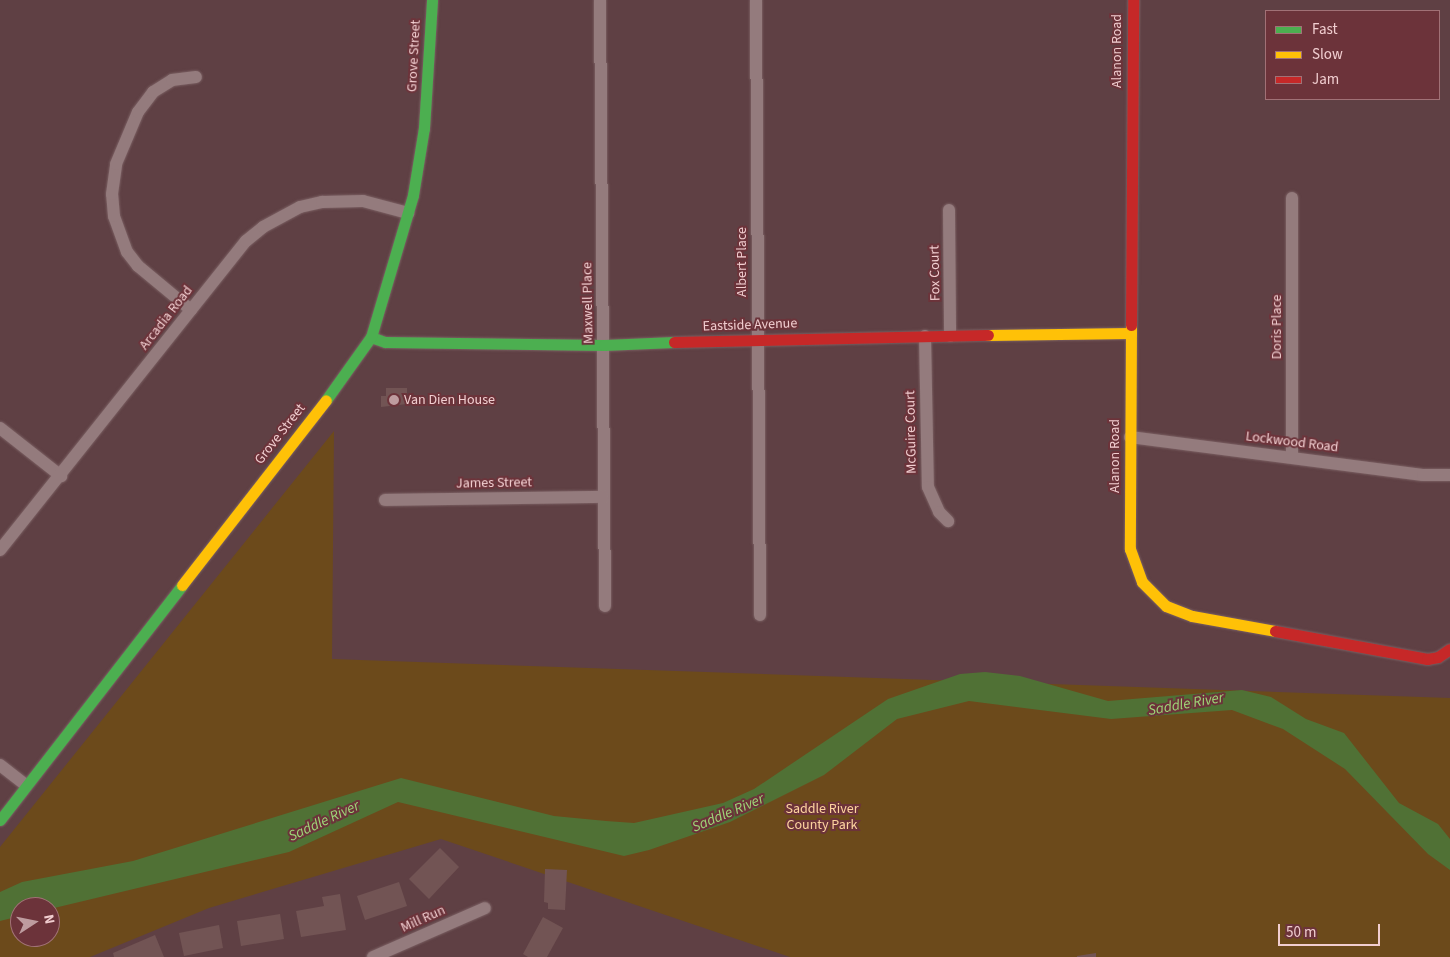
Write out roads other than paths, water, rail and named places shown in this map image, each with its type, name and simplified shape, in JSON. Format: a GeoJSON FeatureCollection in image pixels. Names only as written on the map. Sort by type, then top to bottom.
{"type":"FeatureCollection","features":[{"type":"Feature","properties":{"kind":"street","name":"Grove Street"},"geometry":{"type":"LineString","coordinates":[[0,820],[350,370],[371,337],[408,213],[424,128],[432,0]]}},
{"type":"Feature","properties":{"kind":"street","name":"Maxwell Place"},"geometry":{"type":"LineString","coordinates":[[600,0],[604,345],[603,497],[606,606]]}},
{"type":"Feature","properties":{"kind":"street","name":"Albert Place"},"geometry":{"type":"LineString","coordinates":[[756,0],[760,615]]}},
{"type":"Feature","properties":{"kind":"street","name":"Alanon Road"},"geometry":{"type":"LineString","coordinates":[[1132,0],[1130,549],[1134,566],[1142,582],[1166,606],[1192,616],[1427,659],[1438,657],[1450,649]]}},
{"type":"Feature","properties":{"kind":"street"},"geometry":{"type":"LineString","coordinates":[[191,310],[138,266],[127,252],[114,216],[112,194],[116,164],[138,112],[153,92],[166,84],[196,76]]}},
{"type":"Feature","properties":{"kind":"street","name":"Doris Place"},"geometry":{"type":"LineString","coordinates":[[1292,198],[1292,456]]}},
{"type":"Feature","properties":{"kind":"street","name":"Arcadia Road"},"geometry":{"type":"LineString","coordinates":[[0,550],[61,476],[246,241],[280,216],[322,202],[363,201],[408,213]]}},
{"type":"Feature","properties":{"kind":"street","name":"Fox Court"},"geometry":{"type":"LineString","coordinates":[[949,210],[950,336]]}},
{"type":"Feature","properties":{"kind":"street","name":"Eastside Avenue"},"geometry":{"type":"LineString","coordinates":[[371,337],[385,342],[604,345],[757,339],[1131,333]]}},
{"type":"Feature","properties":{"kind":"street","name":"McGuire Court"},"geometry":{"type":"LineString","coordinates":[[925,336],[928,487],[939,512],[948,521]]}},
{"type":"Feature","properties":{"kind":"street"},"geometry":{"type":"LineString","coordinates":[[0,428],[61,476]]}},
{"type":"Feature","properties":{"kind":"street","name":"Lockwood Road"},"geometry":{"type":"LineString","coordinates":[[1130,437],[1292,456],[1423,475],[1450,475]]}},
{"type":"Feature","properties":{"kind":"street","name":"James Street"},"geometry":{"type":"LineString","coordinates":[[384,500],[603,497]]}},
{"type":"Feature","properties":{"kind":"street"},"geometry":{"type":"LineString","coordinates":[[0,765],[26,785]]}},
{"type":"Feature","properties":{"kind":"street","name":"Mill Run"},"geometry":{"type":"LineString","coordinates":[[373,957],[485,908]]}},
{"type":"Feature","properties":{"kind":"water","name":"Saddle River"},"geometry":{"type":"Polygon","coordinates":[[[985,672],[1020,676],[1108,701],[1242,690],[1271,697],[1306,719],[1344,733],[1399,803],[1438,824],[1450,839],[1450,870],[1428,854],[1345,769],[1283,729],[1232,710],[1111,719],[969,701],[897,719],[824,775],[730,822],[649,850],[624,856],[398,802],[289,852],[60,907],[60,897],[10,897],[10,918],[0,921],[0,892],[22,882],[133,861],[401,778],[554,816],[606,821],[634,823],[723,803],[754,789],[888,699],[960,674],[985,672]]]}},
{"type":"Feature","properties":{"kind":"place","name":"Van Dien House"},"geometry":{"type":"Point","coordinates":[394,400]}},
{"type":"Feature","properties":{"kind":"park label","name":"Saddle River County Park"},"geometry":{"type":"Point","coordinates":[822,818]}}]}
